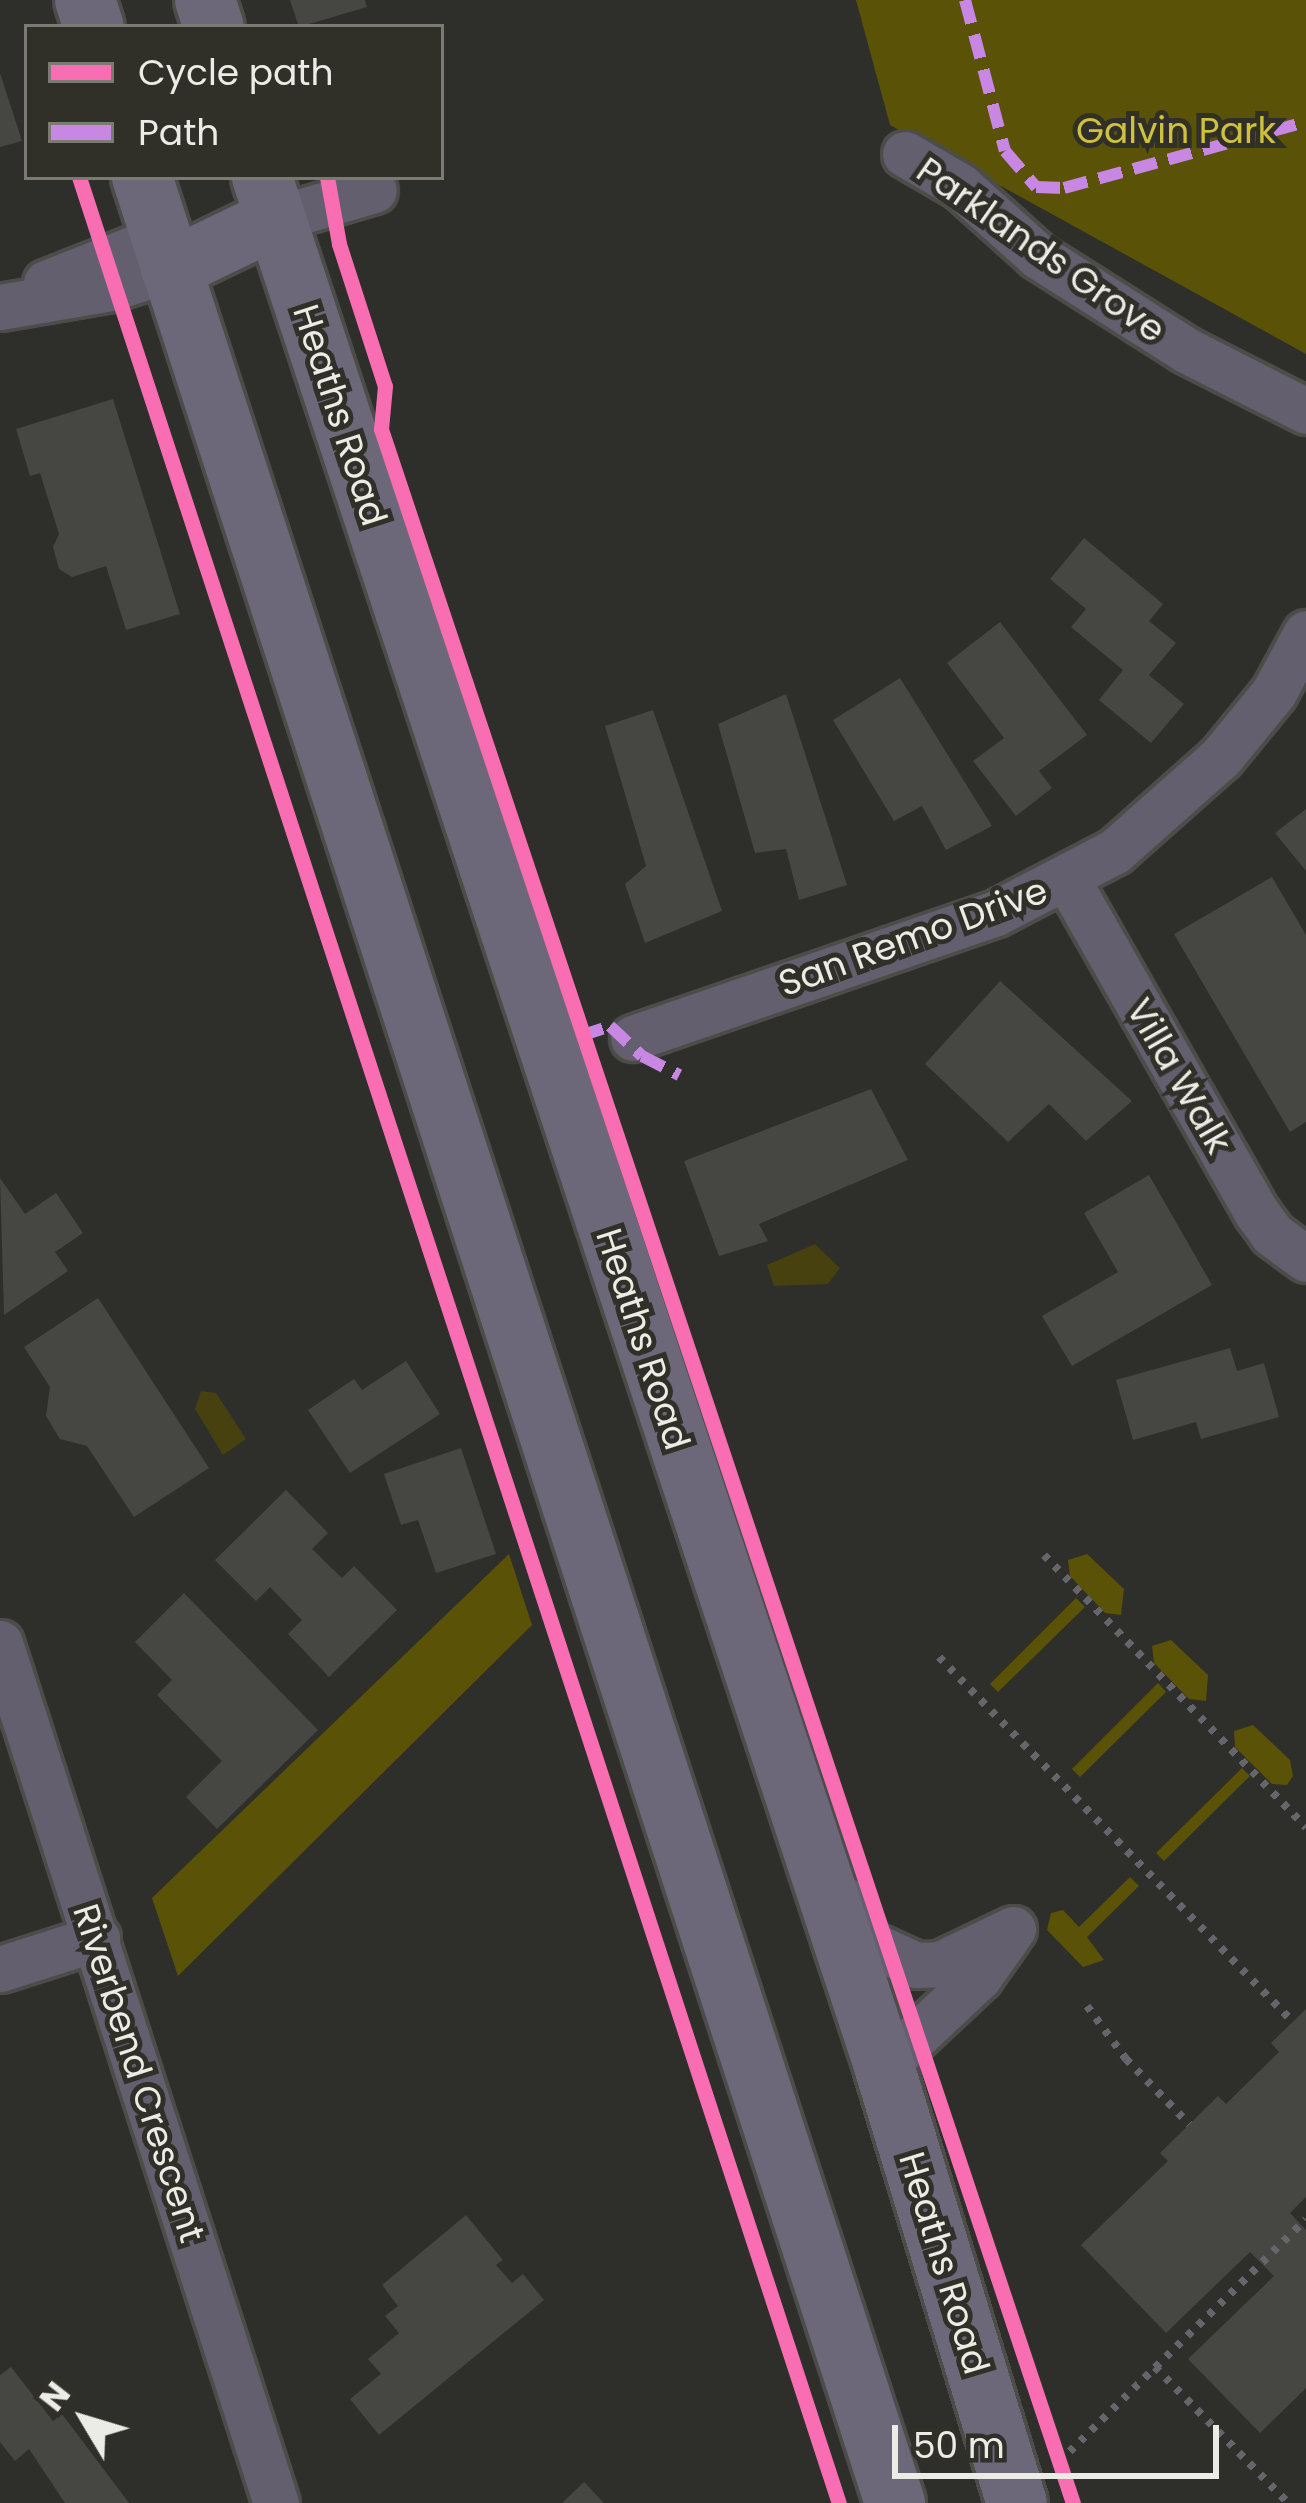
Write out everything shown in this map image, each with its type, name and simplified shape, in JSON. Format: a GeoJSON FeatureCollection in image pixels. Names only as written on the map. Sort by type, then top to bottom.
{"type":"FeatureCollection","features":[{"type":"Feature","properties":{"kind":"main road"},"geometry":{"type":"LineString","coordinates":[[143,180],[895,2503]]}},
{"type":"Feature","properties":{"kind":"main road"},"geometry":{"type":"LineString","coordinates":[[167,253],[269,198]]}},
{"type":"Feature","properties":{"kind":"main road","name":"Heaths Road"},"geometry":{"type":"LineString","coordinates":[[269,198],[884,2066],[1041,2493]]}},
{"type":"Feature","properties":{"kind":"street","name":"Parklands Grove"},"geometry":{"type":"LineString","coordinates":[[905,154],[961,186],[1007,231],[1056,268],[1186,350],[1306,411]]}},
{"type":"Feature","properties":{"kind":"street"},"geometry":{"type":"LineString","coordinates":[[269,198],[374,190]]}},
{"type":"Feature","properties":{"kind":"street"},"geometry":{"type":"LineString","coordinates":[[0,306],[111,288],[167,253]]}},
{"type":"Feature","properties":{"kind":"street","name":"San Remo Drive"},"geometry":{"type":"LineString","coordinates":[[633,1038],[996,913],[1115,851],[1221,757],[1274,692],[1306,633]]}},
{"type":"Feature","properties":{"kind":"street","name":"Villa Walk"},"geometry":{"type":"LineString","coordinates":[[1067,879],[1258,1213],[1272,1234],[1306,1259]]}},
{"type":"Feature","properties":{"kind":"street"},"geometry":{"type":"LineString","coordinates":[[739,1629],[781,1702],[848,1912],[868,1943],[908,1964],[940,1964],[1013,1929],[979,1977],[884,2066]]}},
{"type":"Feature","properties":{"kind":"street","name":"Riverbend Crescent"},"geometry":{"type":"LineString","coordinates":[[0,1643],[276,2503]]}},
{"type":"Feature","properties":{"kind":"street"},"geometry":{"type":"LineString","coordinates":[[0,1969],[97,1938]]}},
{"type":"Feature","properties":{"kind":"path"},"geometry":{"type":"LineString","coordinates":[[1044,1555],[1306,1828]]}},
{"type":"Feature","properties":{"kind":"path"},"geometry":{"type":"LineString","coordinates":[[939,1657],[1293,2021]]}},
{"type":"Feature","properties":{"kind":"path"},"geometry":{"type":"LineString","coordinates":[[1087,2006],[1126,2059],[1189,2124]]}},
{"type":"Feature","properties":{"kind":"path"},"geometry":{"type":"LineString","coordinates":[[1041,2493],[1059,2462],[1306,2219]]}},
{"type":"Feature","properties":{"kind":"path"},"geometry":{"type":"LineString","coordinates":[[1155,2367],[1288,2503]]}},
{"type":"Feature","properties":{"kind":"path"},"geometry":{"type":"LineString","coordinates":[[1052,2440],[1059,2462]]}},
{"type":"Feature","properties":{"kind":"green space","name":"Galvin Park"},"geometry":{"type":"Polygon","coordinates":[[[856,0],[1306,0],[1306,354],[890,125],[856,0]]]}},
{"type":"Feature","properties":{"kind":"green space"},"geometry":{"type":"Polygon","coordinates":[[[509,1554],[532,1625],[178,1976],[152,1898],[509,1554]]]}},
{"type":"Feature","properties":{"kind":"green space"},"geometry":{"type":"Polygon","coordinates":[[[1087,1554],[1124,1589],[1121,1615],[1105,1613],[1070,1576],[1068,1560],[1087,1554]]]}},
{"type":"Feature","properties":{"kind":"green space"},"geometry":{"type":"Polygon","coordinates":[[[1076,1598],[1085,1607],[998,1692],[990,1684],[1076,1598]]]}},
{"type":"Feature","properties":{"kind":"green space"},"geometry":{"type":"Polygon","coordinates":[[[1171,1640],[1208,1675],[1206,1701],[1189,1699],[1154,1663],[1152,1646],[1171,1640]]]}},
{"type":"Feature","properties":{"kind":"green space"},"geometry":{"type":"Polygon","coordinates":[[[1158,1683],[1166,1692],[1080,1777],[1072,1769],[1158,1683]]]}},
{"type":"Feature","properties":{"kind":"green space"},"geometry":{"type":"Polygon","coordinates":[[[1253,1725],[1290,1760],[1293,1776],[1287,1785],[1272,1784],[1235,1747],[1234,1731],[1253,1725]]]}},
{"type":"Feature","properties":{"kind":"green space"},"geometry":{"type":"Polygon","coordinates":[[[1242,1768],[1250,1776],[1164,1861],[1156,1853],[1242,1768]]]}},
{"type":"Feature","properties":{"kind":"green space"},"geometry":{"type":"Polygon","coordinates":[[[1130,1877],[1139,1886],[1087,1937],[1104,1960],[1083,1967],[1047,1930],[1051,1913],[1063,1910],[1079,1927],[1130,1877]]]}},
{"type":"Feature","properties":{"kind":"shaded area"},"geometry":{"type":"Polygon","coordinates":[[[815,1244],[840,1268],[828,1284],[774,1286],[767,1265],[815,1244]]]}},
{"type":"Feature","properties":{"kind":"shaded area"},"geometry":{"type":"Polygon","coordinates":[[[201,1391],[216,1393],[246,1439],[223,1455],[195,1409],[201,1391]]]}},
{"type":"Feature","properties":{"kind":"building"},"geometry":{"type":"Polygon","coordinates":[[[290,0],[365,0],[367,7],[298,24],[290,0]]]}},
{"type":"Feature","properties":{"kind":"building"},"geometry":{"type":"Polygon","coordinates":[[[0,73],[22,141],[0,147],[0,73]]]}},
{"type":"Feature","properties":{"kind":"building"},"geometry":{"type":"Polygon","coordinates":[[[113,399],[180,614],[126,630],[106,566],[72,577],[59,569],[53,547],[59,534],[40,473],[30,476],[16,429],[113,399]]]}},
{"type":"Feature","properties":{"kind":"building"},"geometry":{"type":"Polygon","coordinates":[[[1084,538],[1163,604],[1149,621],[1176,643],[1149,675],[1184,704],[1151,743],[1099,700],[1123,670],[1071,627],[1086,609],[1050,579],[1084,538]]]}},
{"type":"Feature","properties":{"kind":"building"},"geometry":{"type":"Polygon","coordinates":[[[1000,622],[1087,735],[1039,771],[1052,788],[1016,816],[973,761],[1004,738],[947,663],[1000,622]]]}},
{"type":"Feature","properties":{"kind":"building"},"geometry":{"type":"Polygon","coordinates":[[[900,678],[992,826],[946,850],[922,806],[894,821],[833,720],[900,678]]]}},
{"type":"Feature","properties":{"kind":"building"},"geometry":{"type":"Polygon","coordinates":[[[786,694],[847,885],[799,900],[786,849],[755,853],[718,724],[786,694]]]}},
{"type":"Feature","properties":{"kind":"building"},"geometry":{"type":"Polygon","coordinates":[[[653,710],[722,911],[645,943],[625,884],[646,866],[605,726],[653,710]]]}},
{"type":"Feature","properties":{"kind":"building"},"geometry":{"type":"Polygon","coordinates":[[[1306,809],[1306,871],[1275,833],[1306,809]]]}},
{"type":"Feature","properties":{"kind":"building"},"geometry":{"type":"Polygon","coordinates":[[[1272,877],[1306,935],[1306,1122],[1290,1132],[1174,934],[1272,877]]]}},
{"type":"Feature","properties":{"kind":"building"},"geometry":{"type":"Polygon","coordinates":[[[1000,981],[1132,1101],[1086,1141],[1049,1104],[1008,1142],[925,1064],[1000,981]]]}},
{"type":"Feature","properties":{"kind":"building"},"geometry":{"type":"Polygon","coordinates":[[[871,1089],[908,1160],[759,1224],[768,1241],[719,1256],[684,1161],[871,1089]]]}},
{"type":"Feature","properties":{"kind":"building"},"geometry":{"type":"Polygon","coordinates":[[[1149,1175],[1212,1285],[1072,1366],[1042,1316],[1118,1272],[1084,1213],[1149,1175]]]}},
{"type":"Feature","properties":{"kind":"building"},"geometry":{"type":"Polygon","coordinates":[[[0,1178],[25,1214],[56,1193],[83,1233],[55,1252],[68,1271],[4,1315],[0,1178]]]}},
{"type":"Feature","properties":{"kind":"building"},"geometry":{"type":"Polygon","coordinates":[[[98,1298],[209,1468],[134,1517],[87,1446],[60,1439],[46,1416],[50,1387],[24,1347],[98,1298]]]}},
{"type":"Feature","properties":{"kind":"building"},"geometry":{"type":"Polygon","coordinates":[[[1230,1348],[1237,1371],[1264,1363],[1279,1417],[1201,1439],[1196,1422],[1133,1440],[1116,1380],[1230,1348]]]}},
{"type":"Feature","properties":{"kind":"building"},"geometry":{"type":"Polygon","coordinates":[[[406,1361],[440,1414],[350,1473],[308,1410],[354,1379],[362,1390],[406,1361]]]}},
{"type":"Feature","properties":{"kind":"building"},"geometry":{"type":"Polygon","coordinates":[[[461,1448],[496,1554],[436,1573],[418,1520],[401,1525],[384,1474],[461,1448]]]}},
{"type":"Feature","properties":{"kind":"building"},"geometry":{"type":"Polygon","coordinates":[[[286,1490],[328,1533],[312,1549],[342,1578],[354,1566],[397,1610],[329,1677],[288,1634],[302,1620],[270,1587],[256,1601],[215,1560],[286,1490]]]}},
{"type":"Feature","properties":{"kind":"building"},"geometry":{"type":"Polygon","coordinates":[[[184,1593],[318,1730],[217,1829],[186,1797],[222,1761],[157,1695],[172,1680],[135,1642],[184,1593]]]}},
{"type":"Feature","properties":{"kind":"building"},"geometry":{"type":"Polygon","coordinates":[[[1306,2009],[1306,2197],[1290,2213],[1306,2230],[1306,2388],[1260,2433],[1188,2359],[1274,2276],[1250,2252],[1166,2333],[1081,2245],[1168,2161],[1160,2153],[1218,2096],[1226,2104],[1279,2052],[1271,2043],[1306,2009]]]}},
{"type":"Feature","properties":{"kind":"building"},"geometry":{"type":"Polygon","coordinates":[[[466,2215],[503,2260],[496,2265],[512,2283],[523,2274],[544,2300],[379,2435],[350,2399],[381,2374],[368,2359],[399,2333],[385,2316],[398,2306],[382,2285],[466,2215]]]}},
{"type":"Feature","properties":{"kind":"building"},"geometry":{"type":"Polygon","coordinates":[[[11,2367],[53,2421],[62,2414],[129,2503],[65,2503],[29,2449],[15,2461],[0,2442],[0,2375],[11,2367]]]}},
{"type":"Feature","properties":{"kind":"building"},"geometry":{"type":"Polygon","coordinates":[[[584,2482],[604,2503],[562,2503],[584,2482]]]}},
{"type":"Feature","properties":{"kind":"marked path"},"geometry":{"type":"LineString","coordinates":[[965,0],[1005,151],[1036,187],[1064,188],[1306,122]]}},
{"type":"Feature","properties":{"kind":"marked path"},"geometry":{"type":"LineString","coordinates":[[580,1036],[610,1026],[642,1056],[679,1075]]}},
{"type":"Feature","properties":{"kind":"cycle path"},"geometry":{"type":"LineString","coordinates":[[80,180],[839,2503]]}},
{"type":"Feature","properties":{"kind":"cycle path"},"geometry":{"type":"LineString","coordinates":[[328,180],[339,244],[385,386],[381,429],[1073,2503]]}}]}
